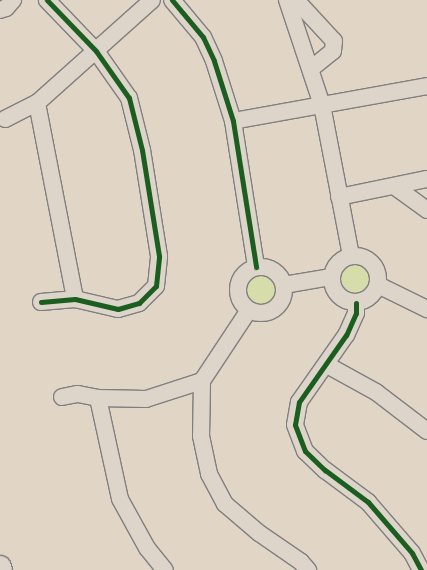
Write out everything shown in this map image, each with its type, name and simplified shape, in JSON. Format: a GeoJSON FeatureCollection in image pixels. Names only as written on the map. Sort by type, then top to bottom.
{"type":"FeatureCollection","features":[{"type":"Feature","properties":{"kind":"street"},"geometry":{"type":"LineString","coordinates":[[0,10],[6,8],[13,0]]}},
{"type":"Feature","properties":{"kind":"street"},"geometry":{"type":"LineString","coordinates":[[41,302],[75,299],[118,309],[139,303],[156,286],[159,256],[142,150],[129,98],[96,51],[47,0]]}},
{"type":"Feature","properties":{"kind":"street"},"geometry":{"type":"LineString","coordinates":[[5,119],[37,103],[152,0]]}},
{"type":"Feature","properties":{"kind":"street"},"geometry":{"type":"LineString","coordinates":[[172,0],[202,37],[214,61],[233,121],[256,267]]}},
{"type":"Feature","properties":{"kind":"street"},"geometry":{"type":"LineString","coordinates":[[287,0],[322,105],[350,256]]}},
{"type":"Feature","properties":{"kind":"street"},"geometry":{"type":"LineString","coordinates":[[296,0],[334,41],[333,51],[311,69]]}},
{"type":"Feature","properties":{"kind":"street"},"geometry":{"type":"LineString","coordinates":[[233,121],[427,86]]}},
{"type":"Feature","properties":{"kind":"street"},"geometry":{"type":"LineString","coordinates":[[37,103],[75,299]]}},
{"type":"Feature","properties":{"kind":"street"},"geometry":{"type":"LineString","coordinates":[[340,197],[427,179]]}},
{"type":"Feature","properties":{"kind":"street"},"geometry":{"type":"LineString","coordinates":[[394,186],[427,210]]}},
{"type":"Feature","properties":{"kind":"street"},"geometry":{"type":"LineString","coordinates":[[350,256],[364,257],[371,262],[376,269],[378,285],[374,294],[356,303],[346,301],[338,296],[332,287],[331,277],[340,261],[350,256]]}},
{"type":"Feature","properties":{"kind":"street"},"geometry":{"type":"LineString","coordinates":[[256,267],[274,271],[284,285],[284,294],[275,308],[267,312],[249,310],[238,296],[238,286],[247,271],[256,267]]}},
{"type":"Feature","properties":{"kind":"street"},"geometry":{"type":"LineString","coordinates":[[284,285],[331,277]]}},
{"type":"Feature","properties":{"kind":"street"},"geometry":{"type":"LineString","coordinates":[[378,285],[427,309]]}},
{"type":"Feature","properties":{"kind":"street"},"geometry":{"type":"LineString","coordinates":[[356,303],[356,313],[346,335],[299,402],[296,424],[305,451],[325,470],[368,502],[412,553],[422,570]]}},
{"type":"Feature","properties":{"kind":"street"},"geometry":{"type":"LineString","coordinates":[[249,310],[202,381],[201,436],[209,474],[225,504],[259,534],[301,562],[308,570]]}},
{"type":"Feature","properties":{"kind":"street"},"geometry":{"type":"LineString","coordinates":[[326,365],[376,392],[427,431]]}},
{"type":"Feature","properties":{"kind":"street"},"geometry":{"type":"LineString","coordinates":[[62,397],[78,394],[98,398],[146,399],[202,381]]}},
{"type":"Feature","properties":{"kind":"street"},"geometry":{"type":"LineString","coordinates":[[98,398],[120,499],[147,548],[165,570]]}},
{"type":"Feature","properties":{"kind":"green space"},"geometry":{"type":"Polygon","coordinates":[[[355,262],[361,263],[369,271],[369,283],[361,291],[355,292],[349,291],[341,283],[340,277],[341,271],[349,263],[355,262]]]}},
{"type":"Feature","properties":{"kind":"green space"},"geometry":{"type":"Polygon","coordinates":[[[257,273],[263,273],[272,277],[276,289],[272,301],[263,305],[257,305],[248,301],[244,292],[244,286],[248,277],[257,273]]]}},
{"type":"Feature","properties":{"kind":"cycle path"},"geometry":{"type":"LineString","coordinates":[[41,302],[75,299],[118,309],[139,303],[156,286],[159,256],[142,150],[129,98],[96,51],[47,0]]}},
{"type":"Feature","properties":{"kind":"cycle path"},"geometry":{"type":"LineString","coordinates":[[172,0],[203,37],[214,61],[233,121],[256,267]]}},
{"type":"Feature","properties":{"kind":"cycle path"},"geometry":{"type":"LineString","coordinates":[[356,303],[356,313],[346,335],[299,402],[295,425],[305,451],[325,470],[368,502],[412,553],[421,570]]}}]}
